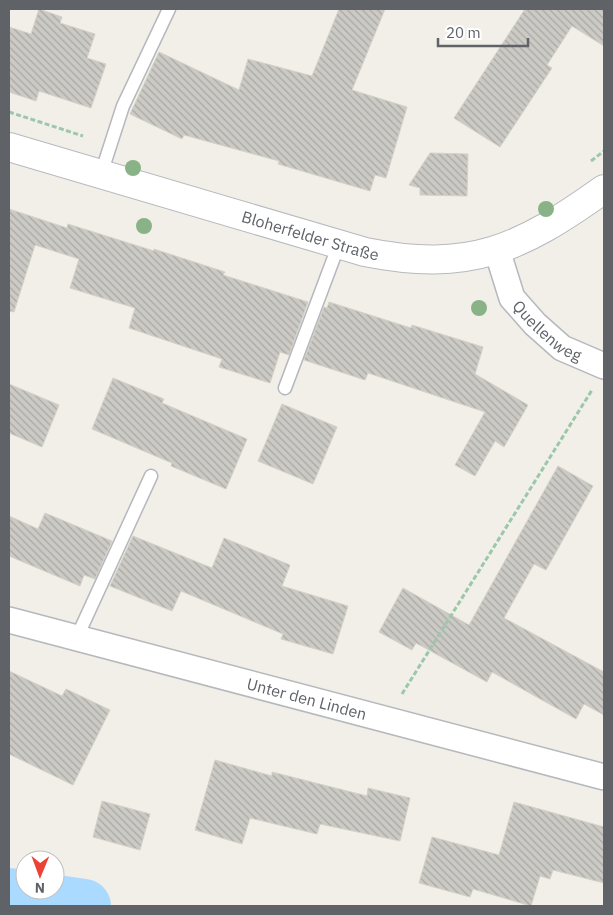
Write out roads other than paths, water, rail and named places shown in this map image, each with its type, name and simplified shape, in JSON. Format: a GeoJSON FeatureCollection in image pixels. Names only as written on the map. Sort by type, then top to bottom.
{"type":"FeatureCollection","features":[{"type":"Feature","properties":{"kind":"street","name":"Bloherfelder Straße"},"geometry":{"type":"LineString","coordinates":[[9,147],[339,244],[400,259],[437,260],[497,250],[542,230],[604,189]]}},
{"type":"Feature","properties":{"kind":"street","name":"Quellenweg"},"geometry":{"type":"LineString","coordinates":[[497,250],[512,298],[535,324],[599,377]]}},
{"type":"Feature","properties":{"kind":"street","name":"Unter den Linden"},"geometry":{"type":"LineString","coordinates":[[9,620],[604,776]]}},
{"type":"Feature","properties":{"kind":"lane"},"geometry":{"type":"LineString","coordinates":[[100,174],[123,106],[169,9]]}},
{"type":"Feature","properties":{"kind":"lane"},"geometry":{"type":"LineString","coordinates":[[286,388],[339,244]]}},
{"type":"Feature","properties":{"kind":"lane"},"geometry":{"type":"LineString","coordinates":[[77,637],[151,476]]}},
{"type":"Feature","properties":{"kind":"waterway"},"geometry":{"type":"LineString","coordinates":[[9,895],[84,906]]}}]}
